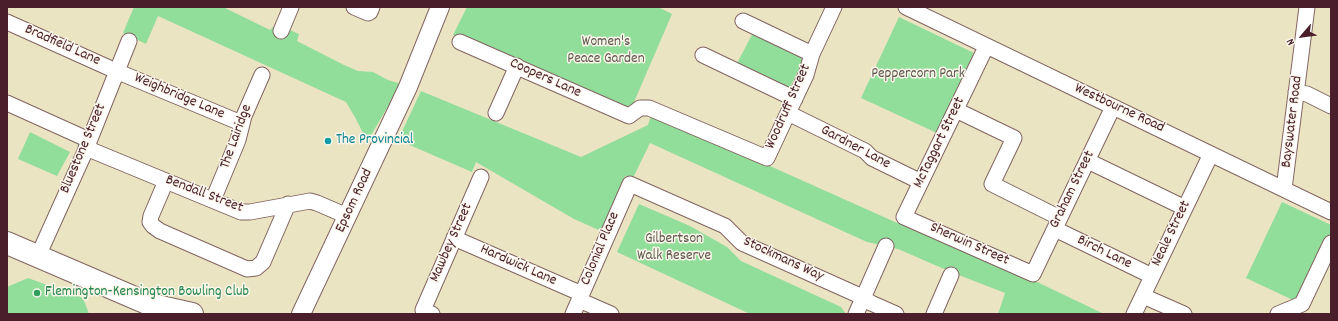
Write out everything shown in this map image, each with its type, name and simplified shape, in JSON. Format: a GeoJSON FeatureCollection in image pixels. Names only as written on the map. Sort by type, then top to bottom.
{"type":"FeatureCollection","features":[{"type":"Feature","properties":{"kind":"highway"},"geometry":{"type":"LineString","coordinates":[[7,243],[158,309],[192,314]]}},
{"type":"Feature","properties":{"kind":"street"},"geometry":{"type":"LineString","coordinates":[[281,31],[292,7]]}},
{"type":"Feature","properties":{"kind":"street"},"geometry":{"type":"LineString","coordinates":[[354,7],[366,13],[370,10]]}},
{"type":"Feature","properties":{"kind":"street","name":"Epsom Road"},"geometry":{"type":"LineString","coordinates":[[301,314],[408,87],[440,7]]}},
{"type":"Feature","properties":{"kind":"street","name":"Epsom Road"},"geometry":{"type":"LineString","coordinates":[[408,87],[451,7]]}},
{"type":"Feature","properties":{"kind":"street","name":"Woodruff Street"},"geometry":{"type":"LineString","coordinates":[[629,116],[640,108],[649,108],[767,158],[807,72],[812,54],[834,7]]}},
{"type":"Feature","properties":{"kind":"street","name":"Westbourne Road"},"geometry":{"type":"LineString","coordinates":[[906,7],[986,47],[1331,212]]}},
{"type":"Feature","properties":{"kind":"street","name":"Bayswater Road"},"geometry":{"type":"LineString","coordinates":[[1284,189],[1307,7]]}},
{"type":"Feature","properties":{"kind":"street"},"geometry":{"type":"LineString","coordinates":[[743,21],[812,54]]}},
{"type":"Feature","properties":{"kind":"street","name":"Bradfield Lane"},"geometry":{"type":"LineString","coordinates":[[7,22],[116,71]]}},
{"type":"Feature","properties":{"kind":"street","name":"Bluestone Street"},"geometry":{"type":"LineString","coordinates":[[38,256],[87,144],[129,41]]}},
{"type":"Feature","properties":{"kind":"street","name":"Coopers Lane"},"geometry":{"type":"LineString","coordinates":[[460,42],[629,116]]}},
{"type":"Feature","properties":{"kind":"street","name":"McTaggart Street"},"geometry":{"type":"LineString","coordinates":[[904,217],[986,47]]}},
{"type":"Feature","properties":{"kind":"street"},"geometry":{"type":"LineString","coordinates":[[703,55],[795,99]]}},
{"type":"Feature","properties":{"kind":"street"},"geometry":{"type":"LineString","coordinates":[[496,113],[517,66]]}},
{"type":"Feature","properties":{"kind":"street","name":"Weighbridge Lane"},"geometry":{"type":"LineString","coordinates":[[116,71],[241,123]]}},
{"type":"Feature","properties":{"kind":"street","name":"The Lairidge"},"geometry":{"type":"LineString","coordinates":[[213,200],[238,140],[241,123],[262,75]]}},
{"type":"Feature","properties":{"kind":"street"},"geometry":{"type":"LineString","coordinates":[[1296,92],[1307,94],[1331,106]]}},
{"type":"Feature","properties":{"kind":"street","name":"Bendall Street"},"geometry":{"type":"LineString","coordinates":[[7,103],[87,144],[166,181],[236,210],[245,212],[312,201],[347,216]]}},
{"type":"Feature","properties":{"kind":"street","name":"Graham Street"},"geometry":{"type":"LineString","coordinates":[[1033,274],[1113,107]]}},
{"type":"Feature","properties":{"kind":"street","name":"Birch Lane"},"geometry":{"type":"LineString","coordinates":[[956,110],[1014,138],[992,184],[1058,224],[1152,276]]}},
{"type":"Feature","properties":{"kind":"street","name":"Gardner Lane"},"geometry":{"type":"LineString","coordinates":[[788,113],[866,151],[872,158],[921,182]]}},
{"type":"Feature","properties":{"kind":"street","name":"Neale Street"},"geometry":{"type":"LineString","coordinates":[[1134,314],[1211,154]]}},
{"type":"Feature","properties":{"kind":"street"},"geometry":{"type":"LineString","coordinates":[[1088,161],[1185,208]]}},
{"type":"Feature","properties":{"kind":"street","name":"Mawbey Street"},"geometry":{"type":"LineString","coordinates":[[427,312],[454,238],[481,177]]}},
{"type":"Feature","properties":{"kind":"street"},"geometry":{"type":"LineString","coordinates":[[166,181],[151,215],[150,222],[153,226],[158,230],[247,269],[256,268],[263,262],[288,204]]}},
{"type":"Feature","properties":{"kind":"street","name":"Colonial Place"},"geometry":{"type":"LineString","coordinates":[[573,314],[630,184]]}},
{"type":"Feature","properties":{"kind":"street","name":"Stockmans Way"},"geometry":{"type":"LineString","coordinates":[[630,184],[725,226],[742,243],[896,314]]}},
{"type":"Feature","properties":{"kind":"street","name":"Sherwin Street"},"geometry":{"type":"LineString","coordinates":[[904,217],[1033,274]]}},
{"type":"Feature","properties":{"kind":"street","name":"Hardwick Lane"},"geometry":{"type":"LineString","coordinates":[[454,238],[580,297],[611,314]]}},
{"type":"Feature","properties":{"kind":"street"},"geometry":{"type":"LineString","coordinates":[[1278,314],[1302,304],[1331,243]]}},
{"type":"Feature","properties":{"kind":"street"},"geometry":{"type":"LineString","coordinates":[[856,314],[886,246]]}},
{"type":"Feature","properties":{"kind":"street"},"geometry":{"type":"LineString","coordinates":[[934,314],[951,275]]}},
{"type":"Feature","properties":{"kind":"street"},"geometry":{"type":"LineString","coordinates":[[1143,296],[1184,314]]}},
{"type":"Feature","properties":{"kind":"green space"},"geometry":{"type":"Polygon","coordinates":[[[134,7],[223,7],[270,30],[276,24],[299,34],[297,41],[344,65],[358,71],[373,72],[388,80],[401,84],[370,137],[363,133],[346,102],[158,16],[146,44],[123,33],[134,7]]]}},
{"type":"Feature","properties":{"kind":"green space","name":"Women's Peace Garden"},"geometry":{"type":"Polygon","coordinates":[[[467,7],[658,7],[672,14],[631,109],[504,58],[453,35],[467,7]]]}},
{"type":"Feature","properties":{"kind":"green space","name":"Peppercorn Park"},"geometry":{"type":"Polygon","coordinates":[[[899,17],[974,53],[937,133],[861,98],[899,17]]]}},
{"type":"Feature","properties":{"kind":"green space"},"geometry":{"type":"Polygon","coordinates":[[[753,33],[805,57],[789,89],[736,65],[753,33]]]}},
{"type":"Feature","properties":{"kind":"green space"},"geometry":{"type":"Polygon","coordinates":[[[421,91],[581,157],[648,125],[651,116],[1037,282],[1104,314],[998,314],[1005,293],[898,249],[867,242],[650,143],[633,178],[625,176],[601,231],[574,219],[476,162],[472,172],[398,140],[421,91]]]}},
{"type":"Feature","properties":{"kind":"green space"},"geometry":{"type":"Polygon","coordinates":[[[30,132],[70,152],[57,176],[18,159],[30,132]]]}},
{"type":"Feature","properties":{"kind":"green space"},"geometry":{"type":"Polygon","coordinates":[[[1282,202],[1331,225],[1331,236],[1302,299],[1295,301],[1246,278],[1282,202]]]}},
{"type":"Feature","properties":{"kind":"green space","name":"Gilbertson Walk Reserve"},"geometry":{"type":"Polygon","coordinates":[[[639,204],[690,226],[727,247],[741,261],[841,307],[846,314],[750,314],[617,252],[639,204]]]}},
{"type":"Feature","properties":{"kind":"green space","name":"Flemington-Kensington Bowling Club"},"geometry":{"type":"Polygon","coordinates":[[[28,278],[83,298],[89,314],[7,314],[7,287],[28,278]]]}},
{"type":"Feature","properties":{"kind":"place","name":"The Provincial"},"geometry":{"type":"Point","coordinates":[328,141]}},
{"type":"Feature","properties":{"kind":"place","name":"Flemington-Kensington Bowling Club"},"geometry":{"type":"Point","coordinates":[37,293]}}]}
